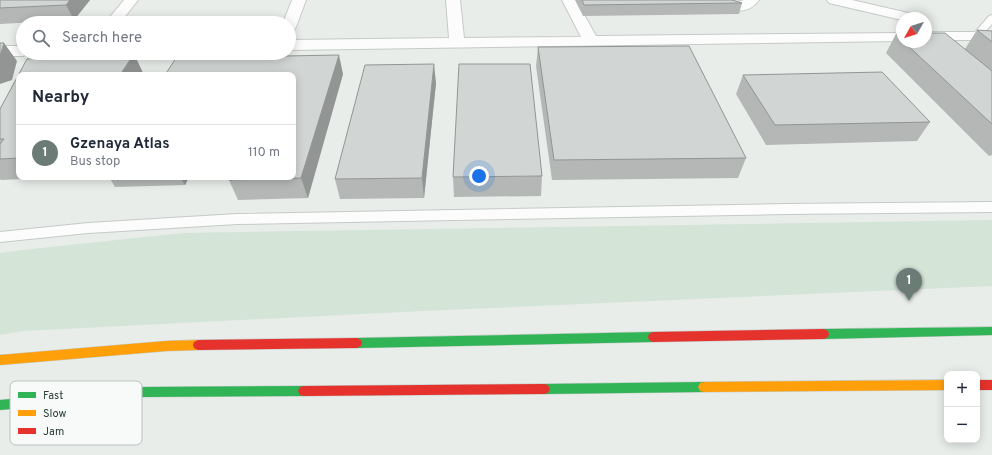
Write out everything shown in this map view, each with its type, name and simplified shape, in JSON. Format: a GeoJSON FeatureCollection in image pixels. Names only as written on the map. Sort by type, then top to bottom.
{"type":"FeatureCollection","features":[{"type":"Feature","properties":{"kind":"highway"},"geometry":{"type":"LineString","coordinates":[[0,360],[166,346],[992,330]]}},
{"type":"Feature","properties":{"kind":"highway"},"geometry":{"type":"LineString","coordinates":[[142,392],[944,385]]}},
{"type":"Feature","properties":{"kind":"highway"},"geometry":{"type":"LineString","coordinates":[[980,385],[992,385]]}},
{"type":"Feature","properties":{"kind":"highway"},"geometry":{"type":"LineString","coordinates":[[0,405],[10,404]]}},
{"type":"Feature","properties":{"kind":"street"},"geometry":{"type":"LineString","coordinates":[[118,16],[132,0]]}},
{"type":"Feature","properties":{"kind":"street"},"geometry":{"type":"LineString","coordinates":[[293,16],[299,0]]}},
{"type":"Feature","properties":{"kind":"street"},"geometry":{"type":"LineString","coordinates":[[453,0],[456,42]]}},
{"type":"Feature","properties":{"kind":"street"},"geometry":{"type":"LineString","coordinates":[[569,0],[590,40]]}},
{"type":"Feature","properties":{"kind":"street"},"geometry":{"type":"LineString","coordinates":[[709,0],[745,6],[752,0]]}},
{"type":"Feature","properties":{"kind":"street"},"geometry":{"type":"LineString","coordinates":[[834,0],[896,14]]}},
{"type":"Feature","properties":{"kind":"street"},"geometry":{"type":"LineString","coordinates":[[934,23],[987,35]]}},
{"type":"Feature","properties":{"kind":"street"},"geometry":{"type":"LineString","coordinates":[[932,36],[987,35]]}},
{"type":"Feature","properties":{"kind":"street"},"geometry":{"type":"LineString","coordinates":[[296,45],[896,37]]}},
{"type":"Feature","properties":{"kind":"street"},"geometry":{"type":"LineString","coordinates":[[0,51],[16,51]]}},
{"type":"Feature","properties":{"kind":"lane"},"geometry":{"type":"LineString","coordinates":[[987,35],[992,18]]}},
{"type":"Feature","properties":{"kind":"lane"},"geometry":{"type":"LineString","coordinates":[[0,237],[88,228],[237,219],[785,209],[992,207]]}},
{"type":"Feature","properties":{"kind":"green space"},"geometry":{"type":"Polygon","coordinates":[[[992,220],[992,286],[422,311],[23,331],[0,335],[0,253],[22,250],[183,233],[992,220]]]}},
{"type":"Feature","properties":{"kind":"building"},"geometry":{"type":"Polygon","coordinates":[[[0,0],[70,0],[66,5],[0,8],[0,0]]]}},
{"type":"Feature","properties":{"kind":"building"},"geometry":{"type":"Polygon","coordinates":[[[582,0],[732,0],[742,3],[584,5],[582,0]]]}},
{"type":"Feature","properties":{"kind":"building"},"geometry":{"type":"Polygon","coordinates":[[[977,30],[992,31],[992,42],[977,30]]]}},
{"type":"Feature","properties":{"kind":"building"},"geometry":{"type":"Polygon","coordinates":[[[932,33],[945,33],[992,71],[992,124],[910,48],[932,48],[932,33]]]}},
{"type":"Feature","properties":{"kind":"building"},"geometry":{"type":"Polygon","coordinates":[[[0,43],[4,43],[0,56],[0,43]]]}},
{"type":"Feature","properties":{"kind":"building"},"geometry":{"type":"Polygon","coordinates":[[[689,46],[746,158],[554,160],[538,47],[689,46]]]}},
{"type":"Feature","properties":{"kind":"building"},"geometry":{"type":"Polygon","coordinates":[[[339,55],[301,178],[296,178],[296,72],[167,72],[175,60],[296,60],[296,56],[339,55]]]}},
{"type":"Feature","properties":{"kind":"building"},"geometry":{"type":"Polygon","coordinates":[[[26,60],[130,60],[122,72],[20,72],[26,60]]]}},
{"type":"Feature","properties":{"kind":"building"},"geometry":{"type":"Polygon","coordinates":[[[434,64],[422,178],[335,179],[365,65],[434,64]]]}},
{"type":"Feature","properties":{"kind":"building"},"geometry":{"type":"Polygon","coordinates":[[[459,64],[530,64],[542,176],[453,177],[459,64]]]}},
{"type":"Feature","properties":{"kind":"building"},"geometry":{"type":"Polygon","coordinates":[[[882,72],[930,122],[775,125],[743,75],[882,72]]]}},
{"type":"Feature","properties":{"kind":"building"},"geometry":{"type":"Polygon","coordinates":[[[16,79],[16,158],[0,159],[0,144],[4,139],[0,139],[0,109],[16,79]]]}},
{"type":"Feature","properties":{"kind":"traffic: fast"},"geometry":{"type":"LineString","coordinates":[[824,334],[992,331]]}},
{"type":"Feature","properties":{"kind":"traffic: fast"},"geometry":{"type":"LineString","coordinates":[[357,343],[653,337]]}},
{"type":"Feature","properties":{"kind":"traffic: fast"},"geometry":{"type":"LineString","coordinates":[[544,389],[704,387]]}},
{"type":"Feature","properties":{"kind":"traffic: fast"},"geometry":{"type":"LineString","coordinates":[[142,392],[304,391]]}},
{"type":"Feature","properties":{"kind":"traffic: fast"},"geometry":{"type":"LineString","coordinates":[[0,405],[10,404]]}},
{"type":"Feature","properties":{"kind":"traffic: slow"},"geometry":{"type":"LineString","coordinates":[[0,360],[166,346],[198,345]]}},
{"type":"Feature","properties":{"kind":"traffic: slow"},"geometry":{"type":"LineString","coordinates":[[704,387],[944,385]]}},
{"type":"Feature","properties":{"kind":"traffic: jam"},"geometry":{"type":"LineString","coordinates":[[653,337],[824,334]]}},
{"type":"Feature","properties":{"kind":"traffic: jam"},"geometry":{"type":"LineString","coordinates":[[198,345],[357,343]]}},
{"type":"Feature","properties":{"kind":"traffic: jam"},"geometry":{"type":"LineString","coordinates":[[980,385],[992,385]]}},
{"type":"Feature","properties":{"kind":"traffic: jam"},"geometry":{"type":"LineString","coordinates":[[304,391],[544,389]]}},
{"type":"Feature","properties":{"kind":"place","name":"Gzenaya Atlas"},"geometry":{"type":"Point","coordinates":[909,301]}}]}
